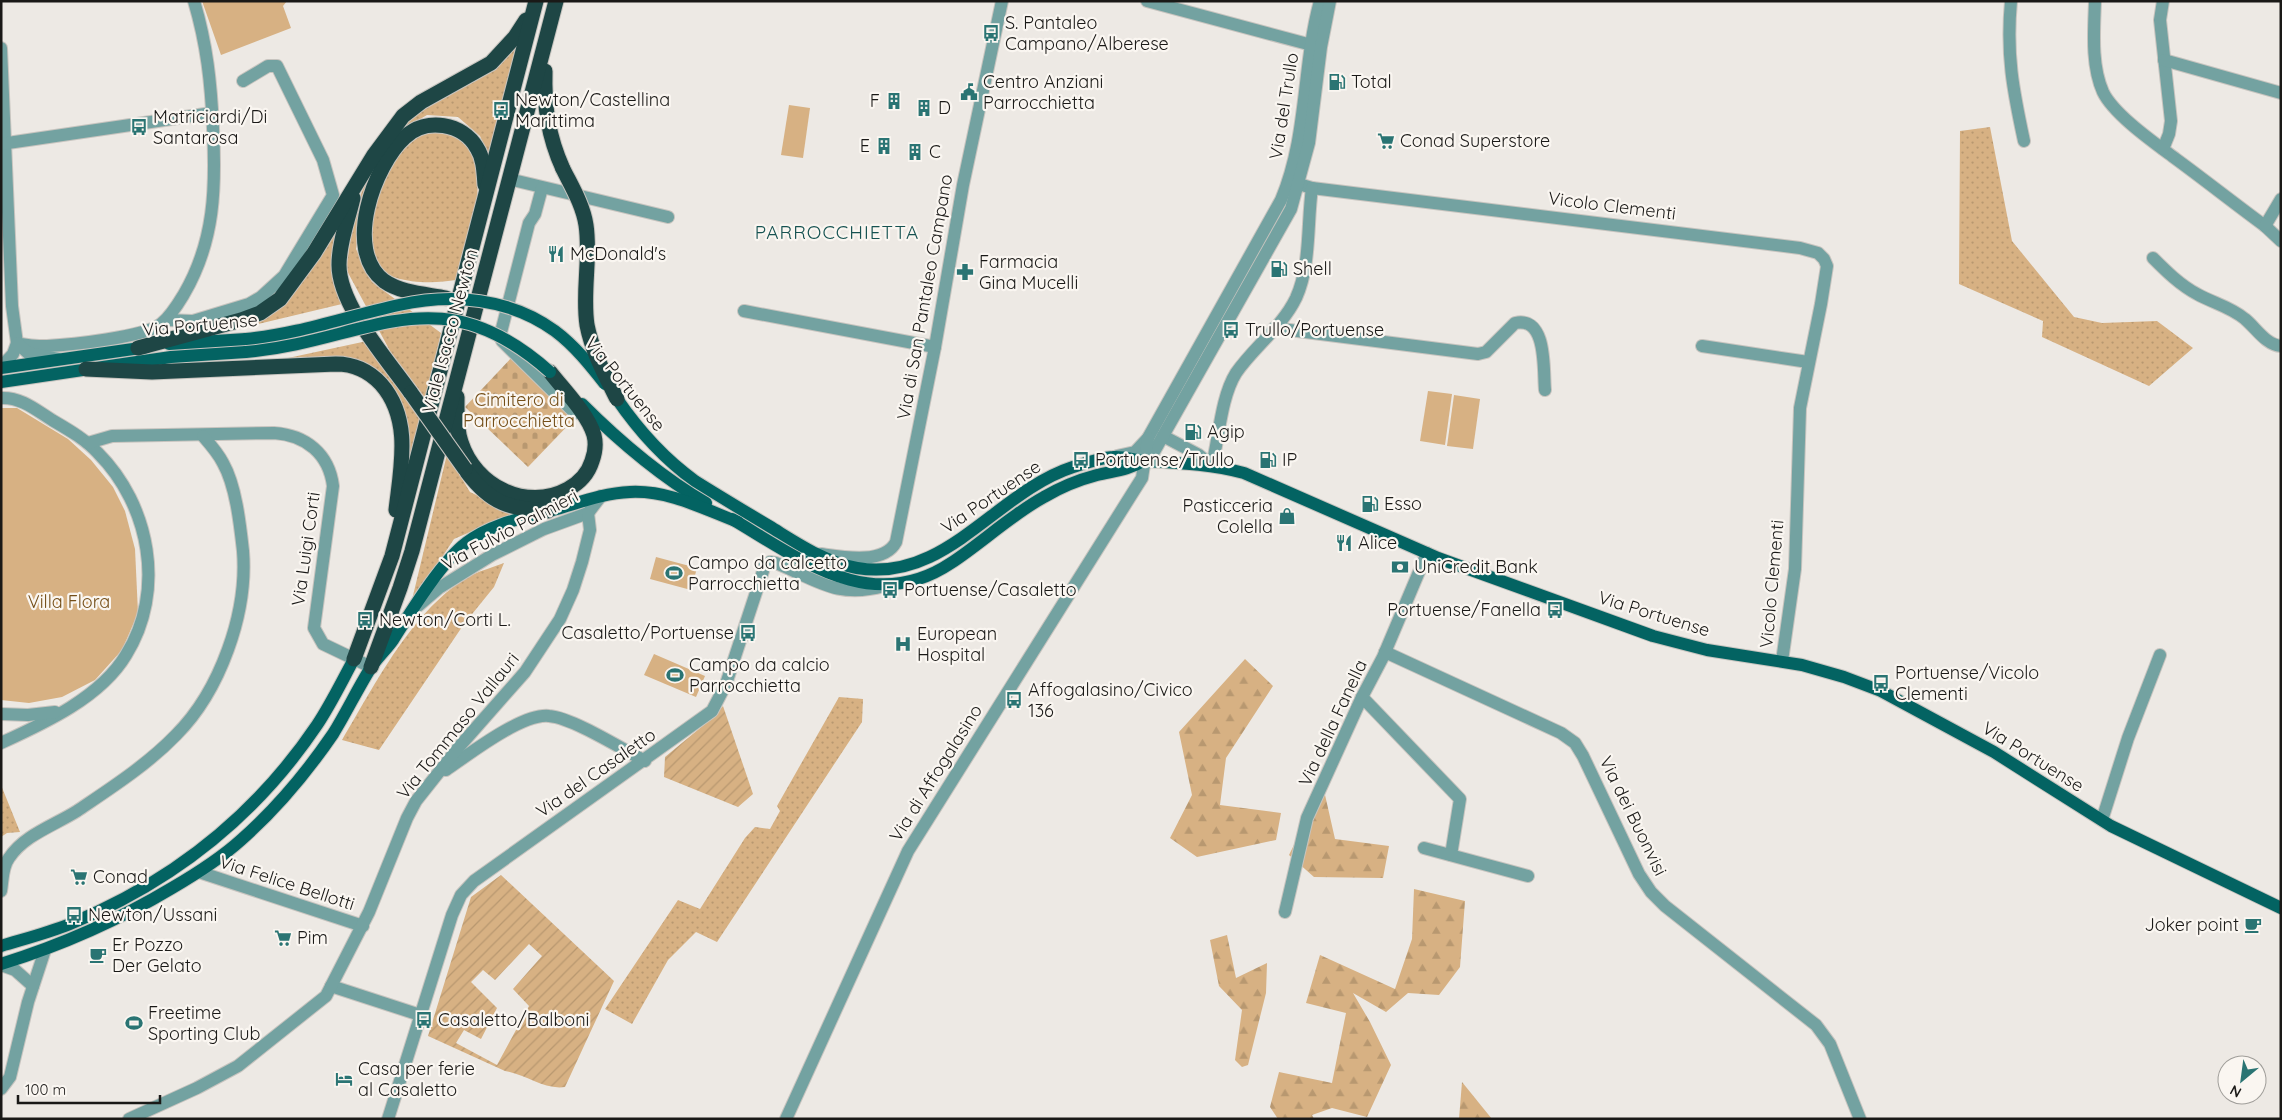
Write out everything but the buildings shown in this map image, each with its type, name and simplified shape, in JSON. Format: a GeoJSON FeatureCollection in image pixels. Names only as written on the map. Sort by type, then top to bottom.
{"type":"FeatureCollection","features":[{"type":"Feature","properties":{"kind":"highway","name":"Viale Isacco Newton"},"geometry":{"type":"LineString","coordinates":[[371,667],[412,551],[556,1]]}},
{"type":"Feature","properties":{"kind":"highway","name":"Viale Isacco Newton"},"geometry":{"type":"LineString","coordinates":[[354,659],[392,556],[535,4]]}},
{"type":"Feature","properties":{"kind":"highway"},"geometry":{"type":"LineString","coordinates":[[138,348],[233,323],[260,313],[273,305],[287,292],[374,155],[403,116],[421,102],[491,63],[515,37],[535,4]]}},
{"type":"Feature","properties":{"kind":"highway"},"geometry":{"type":"LineString","coordinates":[[547,36],[545,110],[553,144],[579,202],[586,225],[586,309],[590,337],[599,363],[617,399]]}},
{"type":"Feature","properties":{"kind":"highway"},"geometry":{"type":"LineString","coordinates":[[450,298],[411,292],[389,284],[378,276],[370,265],[364,244],[367,210],[383,166],[404,138],[418,128],[436,125],[459,130],[477,147],[482,159],[486,194]]}},
{"type":"Feature","properties":{"kind":"highway"},"geometry":{"type":"LineString","coordinates":[[355,186],[339,256],[340,278],[351,306],[465,469],[488,495],[504,505],[514,508],[548,511]]}},
{"type":"Feature","properties":{"kind":"highway"},"geometry":{"type":"LineString","coordinates":[[86,369],[140,372],[342,364],[365,371],[377,380],[389,394],[396,409],[402,432],[392,556]]}},
{"type":"Feature","properties":{"kind":"highway"},"geometry":{"type":"LineString","coordinates":[[458,373],[457,418],[460,441],[470,460],[492,484],[523,498],[544,498],[557,495],[573,487],[582,479],[591,465],[595,447],[592,430],[550,372]]}},
{"type":"Feature","properties":{"kind":"main road","name":"Via Portuense"},"geometry":{"type":"LineString","coordinates":[[1,382],[246,345],[399,304],[450,298],[492,304],[523,313],[545,324],[576,349],[645,437],[671,463],[701,485],[814,553],[838,564],[873,570],[891,569],[918,563],[949,547],[1011,501],[1047,479],[1073,467],[1115,457],[1212,466],[1253,477],[1427,553],[1653,636],[1707,650],[1782,661],[1844,677],[1905,703],[2008,760],[2102,820],[2178,860],[2281,908]]}},
{"type":"Feature","properties":{"kind":"main road","name":"Via Portuense"},"geometry":{"type":"LineString","coordinates":[[1,368],[138,348],[246,345],[282,347],[397,319],[439,318],[468,324],[504,338],[528,354],[550,372],[604,426],[666,478],[795,557],[827,573],[862,583],[888,585],[911,580],[940,570],[1031,504],[1058,489],[1096,476],[1130,469],[1143,461]]}},
{"type":"Feature","properties":{"kind":"main road"},"geometry":{"type":"LineString","coordinates":[[371,667],[386,650],[443,568],[466,543],[490,530],[601,496],[632,492],[662,495],[738,522]]}},
{"type":"Feature","properties":{"kind":"main road","name":"Viale Isacco Newton"},"geometry":{"type":"LineString","coordinates":[[1,946],[68,924],[100,910],[172,871],[205,847],[230,826],[283,770],[318,723],[354,659]]}},
{"type":"Feature","properties":{"kind":"main road","name":"Viale Isacco Newton"},"geometry":{"type":"LineString","coordinates":[[1,965],[45,950],[107,924],[200,872],[241,840],[289,789],[332,736],[371,667]]}},
{"type":"Feature","properties":{"kind":"street"},"geometry":{"type":"LineString","coordinates":[[17,343],[48,346],[99,340],[147,331],[166,320],[183,296],[194,274],[210,228],[215,179],[208,58],[194,1]]}},
{"type":"Feature","properties":{"kind":"street","name":"Via di San Pantaleo Campano"},"geometry":{"type":"LineString","coordinates":[[814,553],[849,557],[872,556],[885,553],[895,544],[935,347],[963,185],[1002,1]]}},
{"type":"Feature","properties":{"kind":"street"},"geometry":{"type":"LineString","coordinates":[[1147,1],[1316,46]]}},
{"type":"Feature","properties":{"kind":"street","name":"Via del Trullo"},"geometry":{"type":"LineString","coordinates":[[1115,457],[1135,452],[1148,438],[1288,216],[1316,46],[1320,1]]}},
{"type":"Feature","properties":{"kind":"street","name":"Via del Trullo"},"geometry":{"type":"LineString","coordinates":[[1316,46],[1330,1]]}},
{"type":"Feature","properties":{"kind":"street"},"geometry":{"type":"LineString","coordinates":[[2011,1],[2008,34],[2009,61],[2024,142]]}},
{"type":"Feature","properties":{"kind":"street"},"geometry":{"type":"LineString","coordinates":[[2095,1],[2095,53],[2103,91],[2116,110],[2163,149],[2265,226],[2281,241]]}},
{"type":"Feature","properties":{"kind":"street"},"geometry":{"type":"LineString","coordinates":[[2162,1],[2160,20],[2171,121],[2170,134],[2163,149]]}},
{"type":"Feature","properties":{"kind":"street"},"geometry":{"type":"LineString","coordinates":[[1,48],[12,306],[17,343],[13,354],[1,368]]}},
{"type":"Feature","properties":{"kind":"street"},"geometry":{"type":"LineString","coordinates":[[2164,60],[2281,93]]}},
{"type":"Feature","properties":{"kind":"street"},"geometry":{"type":"LineString","coordinates":[[166,320],[193,321],[249,304],[262,297],[284,276],[333,194],[323,160],[277,66],[268,66],[243,81]]}},
{"type":"Feature","properties":{"kind":"street"},"geometry":{"type":"LineString","coordinates":[[4,144],[212,113]]}},
{"type":"Feature","properties":{"kind":"street"},"geometry":{"type":"LineString","coordinates":[[510,179],[668,217]]}},
{"type":"Feature","properties":{"kind":"street","name":"Via del Trullo"},"geometry":{"type":"LineString","coordinates":[[1143,461],[1155,450],[1163,436],[1293,182]]}},
{"type":"Feature","properties":{"kind":"street","name":"Vicolo Clementi"},"geometry":{"type":"LineString","coordinates":[[1293,182],[1312,188],[1603,222],[1812,250],[1822,256],[1827,266],[1800,408],[1795,569],[1782,661]]}},
{"type":"Feature","properties":{"kind":"street"},"geometry":{"type":"LineString","coordinates":[[542,188],[535,214],[529,223],[500,336],[502,341],[575,413]]}},
{"type":"Feature","properties":{"kind":"street"},"geometry":{"type":"LineString","coordinates":[[1212,466],[1230,384],[1246,361],[1292,305],[1300,287],[1305,261],[1312,188]]}},
{"type":"Feature","properties":{"kind":"street"},"geometry":{"type":"LineString","coordinates":[[2265,226],[2281,199]]}},
{"type":"Feature","properties":{"kind":"street"},"geometry":{"type":"LineString","coordinates":[[1288,216],[1308,217]]}},
{"type":"Feature","properties":{"kind":"street"},"geometry":{"type":"LineString","coordinates":[[2153,258],[2190,291],[2239,315],[2270,343],[2281,346]]}},
{"type":"Feature","properties":{"kind":"street"},"geometry":{"type":"LineString","coordinates":[[744,311],[935,347]]}},
{"type":"Feature","properties":{"kind":"street"},"geometry":{"type":"LineString","coordinates":[[1274,328],[1478,354],[1486,352],[1515,323],[1526,323],[1535,328],[1540,337],[1545,390]]}},
{"type":"Feature","properties":{"kind":"street"},"geometry":{"type":"LineString","coordinates":[[17,343],[28,353],[61,359]]}},
{"type":"Feature","properties":{"kind":"street"},"geometry":{"type":"LineString","coordinates":[[1702,346],[1808,362]]}},
{"type":"Feature","properties":{"kind":"street"},"geometry":{"type":"LineString","coordinates":[[1,398],[14,398],[25,403],[88,443],[112,469],[136,509],[146,550],[148,586],[144,612],[136,636],[120,665],[95,691],[1,744]]}},
{"type":"Feature","properties":{"kind":"street","name":"Via Luigi Corti"},"geometry":{"type":"LineString","coordinates":[[88,443],[112,436],[286,434],[307,443],[325,460],[332,477],[333,494],[314,628],[323,644],[354,659]]}},
{"type":"Feature","properties":{"kind":"street"},"geometry":{"type":"LineString","coordinates":[[1,890],[6,863],[12,853],[34,835],[66,818],[103,793],[168,743],[195,712],[215,679],[236,623],[244,567],[238,514],[225,467],[202,436]]}},
{"type":"Feature","properties":{"kind":"street","name":"Via Portuense"},"geometry":{"type":"LineString","coordinates":[[1163,436],[1199,455],[1212,466]]}},
{"type":"Feature","properties":{"kind":"street","name":"Via del Trullo"},"geometry":{"type":"LineString","coordinates":[[1143,461],[1148,438]]}},
{"type":"Feature","properties":{"kind":"street","name":"Via di Affogalasino"},"geometry":{"type":"LineString","coordinates":[[786,1119],[908,851],[1142,478],[1143,461]]}},
{"type":"Feature","properties":{"kind":"street","name":"Via Fulvio Palmieri"},"geometry":{"type":"LineString","coordinates":[[411,612],[439,588],[492,556],[544,529],[588,513],[601,496]]}},
{"type":"Feature","properties":{"kind":"street","name":"Via Tommaso Vallauri"},"geometry":{"type":"LineString","coordinates":[[130,1119],[197,1088],[238,1066],[318,1005],[326,996],[363,926],[407,818],[421,793],[524,672],[560,620],[573,590],[582,562],[590,530],[588,513]]}},
{"type":"Feature","properties":{"kind":"street","name":"Via della Fanella"},"geometry":{"type":"LineString","coordinates":[[1285,912],[1308,818],[1362,697],[1385,652],[1427,553]]}},
{"type":"Feature","properties":{"kind":"street","name":"Via del Casaletto"},"geometry":{"type":"LineString","coordinates":[[388,1119],[458,900],[468,887],[707,716],[716,706],[726,684],[765,565],[770,562],[776,563],[814,582],[834,589],[857,591],[888,585]]}},
{"type":"Feature","properties":{"kind":"street","name":"Via dei Buonvisi"},"geometry":{"type":"LineString","coordinates":[[1385,652],[1492,700],[1561,733],[1572,741],[1584,756],[1639,874],[1651,892],[1665,906],[1816,1025],[1830,1044],[1860,1119]]}},
{"type":"Feature","properties":{"kind":"street"},"geometry":{"type":"LineString","coordinates":[[2102,820],[2128,738],[2160,655]]}},
{"type":"Feature","properties":{"kind":"street"},"geometry":{"type":"LineString","coordinates":[[354,659],[371,667]]}},
{"type":"Feature","properties":{"kind":"street"},"geometry":{"type":"LineString","coordinates":[[345,675],[362,684]]}},
{"type":"Feature","properties":{"kind":"street"},"geometry":{"type":"LineString","coordinates":[[1362,697],[1460,799],[1451,855]]}},
{"type":"Feature","properties":{"kind":"street"},"geometry":{"type":"LineString","coordinates":[[1,714],[28,715],[62,711]]}},
{"type":"Feature","properties":{"kind":"street"},"geometry":{"type":"LineString","coordinates":[[435,777],[504,732],[532,719],[548,716],[570,722],[645,760]]}},
{"type":"Feature","properties":{"kind":"street"},"geometry":{"type":"LineString","coordinates":[[1424,848],[1528,876]]}},
{"type":"Feature","properties":{"kind":"street","name":"Via Felice Bellotti"},"geometry":{"type":"LineString","coordinates":[[200,872],[363,926]]}},
{"type":"Feature","properties":{"kind":"street"},"geometry":{"type":"LineString","coordinates":[[1,1090],[10,1077],[33,986],[45,950]]}},
{"type":"Feature","properties":{"kind":"street"},"geometry":{"type":"LineString","coordinates":[[1,965],[15,970],[33,986]]}},
{"type":"Feature","properties":{"kind":"street"},"geometry":{"type":"LineString","coordinates":[[332,986],[420,1015]]}},
{"type":"Feature","properties":{"kind":"green space"},"geometry":{"type":"Polygon","coordinates":[[[202,1],[287,1],[283,6],[291,28],[221,55],[202,1]]]}},
{"type":"Feature","properties":{"kind":"green space"},"geometry":{"type":"Polygon","coordinates":[[[521,41],[488,154],[480,136],[458,117],[427,115],[400,131],[362,209],[356,249],[372,282],[441,333],[426,399],[390,351],[346,269],[355,209],[369,174],[414,111],[521,41]]]}},
{"type":"Feature","properties":{"kind":"green space"},"geometry":{"type":"Polygon","coordinates":[[[789,105],[810,108],[803,158],[781,155],[789,105]]]}},
{"type":"Feature","properties":{"kind":"green space"},"geometry":{"type":"Polygon","coordinates":[[[1990,127],[2012,241],[2074,317],[2102,323],[2157,321],[2193,348],[2149,386],[2042,337],[2043,321],[1959,284],[1960,131],[1990,127]]]}},
{"type":"Feature","properties":{"kind":"green space"},"geometry":{"type":"Polygon","coordinates":[[[430,128],[454,130],[472,147],[478,171],[477,206],[456,280],[435,282],[410,281],[388,275],[374,261],[370,235],[372,212],[380,184],[390,165],[400,153],[430,128]]]}},
{"type":"Feature","properties":{"kind":"green space"},"geometry":{"type":"Polygon","coordinates":[[[343,214],[342,304],[237,329],[255,319],[343,214]]]}},
{"type":"Feature","properties":{"kind":"green space"},"geometry":{"type":"Polygon","coordinates":[[[367,341],[420,420],[407,481],[410,438],[390,387],[354,359],[288,358],[367,341]]]}},
{"type":"Feature","properties":{"kind":"green space","name":"Cimitero di Parrocchietta"},"geometry":{"type":"Polygon","coordinates":[[[513,356],[576,417],[528,467],[465,407],[513,356]]]}},
{"type":"Feature","properties":{"kind":"green space"},"geometry":{"type":"Polygon","coordinates":[[[1428,391],[1452,394],[1445,445],[1420,441],[1428,391]]]}},
{"type":"Feature","properties":{"kind":"green space"},"geometry":{"type":"Polygon","coordinates":[[[1454,395],[1480,399],[1473,449],[1447,446],[1454,395]]]}},
{"type":"Feature","properties":{"kind":"green space","name":"Villa Flora"},"geometry":{"type":"Polygon","coordinates":[[[1,408],[17,408],[68,439],[91,460],[113,487],[125,511],[135,549],[138,613],[122,650],[95,680],[62,697],[29,703],[1,700],[1,408]]]}},
{"type":"Feature","properties":{"kind":"green space"},"geometry":{"type":"Polygon","coordinates":[[[447,454],[470,492],[514,513],[454,539],[411,604],[447,454]]]}},
{"type":"Feature","properties":{"kind":"green space","name":"Campo da calcetto Parrocchietta"},"geometry":{"type":"Polygon","coordinates":[[[656,557],[697,568],[691,590],[650,579],[656,557]]]}},
{"type":"Feature","properties":{"kind":"green space"},"geometry":{"type":"Polygon","coordinates":[[[504,563],[494,587],[464,624],[379,750],[342,740],[397,649],[431,607],[451,589],[472,575],[504,563]]]}},
{"type":"Feature","properties":{"kind":"green space","name":"Campo da calcio Parrocchietta"},"geometry":{"type":"Polygon","coordinates":[[[654,654],[705,676],[696,697],[644,675],[654,654]]]}},
{"type":"Feature","properties":{"kind":"green space"},"geometry":{"type":"Polygon","coordinates":[[[1245,659],[1273,686],[1226,758],[1220,805],[1281,813],[1276,840],[1197,857],[1170,838],[1192,795],[1179,732],[1245,659]]]}},
{"type":"Feature","properties":{"kind":"green space"},"geometry":{"type":"Polygon","coordinates":[[[839,697],[863,699],[862,722],[717,942],[696,932],[668,960],[632,1024],[605,1009],[678,900],[700,909],[745,838],[755,827],[770,829],[780,811],[777,806],[839,697]]]}},
{"type":"Feature","properties":{"kind":"green space"},"geometry":{"type":"Polygon","coordinates":[[[723,706],[753,794],[738,807],[664,777],[665,757],[711,719],[723,706]]]}},
{"type":"Feature","properties":{"kind":"green space"},"geometry":{"type":"Polygon","coordinates":[[[1,785],[20,832],[7,833],[1,837],[1,785]]]}},
{"type":"Feature","properties":{"kind":"green space"},"geometry":{"type":"Polygon","coordinates":[[[1323,786],[1335,839],[1389,846],[1383,878],[1314,877],[1289,855],[1323,786]]]}},
{"type":"Feature","properties":{"kind":"green space"},"geometry":{"type":"Polygon","coordinates":[[[501,875],[614,981],[565,1087],[550,1086],[505,1071],[428,1036],[471,897],[501,875]],[[529,944],[495,980],[483,970],[471,982],[497,1008],[481,1039],[464,1030],[456,1043],[497,1065],[529,1006],[513,989],[542,956],[529,944]]]}},
{"type":"Feature","properties":{"kind":"green space"},"geometry":{"type":"Polygon","coordinates":[[[1414,889],[1465,901],[1460,967],[1439,995],[1408,993],[1386,1012],[1353,993],[1391,1065],[1367,1117],[1332,1108],[1312,1115],[1314,1119],[1278,1119],[1270,1107],[1279,1072],[1332,1083],[1346,1013],[1306,1003],[1320,955],[1395,989],[1412,939],[1414,889]]]}},
{"type":"Feature","properties":{"kind":"green space"},"geometry":{"type":"Polygon","coordinates":[[[1227,935],[1236,978],[1267,963],[1266,993],[1248,1065],[1242,1067],[1235,1060],[1242,1010],[1219,986],[1210,940],[1227,935]]]}},
{"type":"Feature","properties":{"kind":"green space"},"geometry":{"type":"Polygon","coordinates":[[[1462,1082],[1492,1119],[1459,1119],[1462,1082]]]}},
{"type":"Feature","properties":{"kind":"place","name":"S. Pantaleo Campano/Alberese"},"geometry":{"type":"Point","coordinates":[991,33]}},
{"type":"Feature","properties":{"kind":"place","name":"Total"},"geometry":{"type":"Point","coordinates":[1337,82]}},
{"type":"Feature","properties":{"kind":"place","name":"Centro Anziani Parrocchietta"},"geometry":{"type":"Point","coordinates":[969,92]}},
{"type":"Feature","properties":{"kind":"place","name":"F"},"geometry":{"type":"Point","coordinates":[894,101]}},
{"type":"Feature","properties":{"kind":"place","name":"D"},"geometry":{"type":"Point","coordinates":[924,108]}},
{"type":"Feature","properties":{"kind":"place","name":"Newton/Castellina Marittima"},"geometry":{"type":"Point","coordinates":[501,110]}},
{"type":"Feature","properties":{"kind":"place","name":"Matriciardi/Di Santarosa"},"geometry":{"type":"Point","coordinates":[139,127]}},
{"type":"Feature","properties":{"kind":"place","name":"Conad Superstore"},"geometry":{"type":"Point","coordinates":[1386,141]}},
{"type":"Feature","properties":{"kind":"place","name":"E"},"geometry":{"type":"Point","coordinates":[884,146]}},
{"type":"Feature","properties":{"kind":"place","name":"C"},"geometry":{"type":"Point","coordinates":[915,152]}},
{"type":"Feature","properties":{"kind":"place","name":"McDonald's"},"geometry":{"type":"Point","coordinates":[556,254]}},
{"type":"Feature","properties":{"kind":"place","name":"Shell"},"geometry":{"type":"Point","coordinates":[1279,269]}},
{"type":"Feature","properties":{"kind":"place","name":"Farmacia Gina Mucelli"},"geometry":{"type":"Point","coordinates":[965,272]}},
{"type":"Feature","properties":{"kind":"place","name":"Trullo/Portuense"},"geometry":{"type":"Point","coordinates":[1231,330]}},
{"type":"Feature","properties":{"kind":"place","name":"Agip"},"geometry":{"type":"Point","coordinates":[1193,432]}},
{"type":"Feature","properties":{"kind":"place","name":"Portuense/Trullo"},"geometry":{"type":"Point","coordinates":[1081,460]}},
{"type":"Feature","properties":{"kind":"place","name":"IP"},"geometry":{"type":"Point","coordinates":[1268,460]}},
{"type":"Feature","properties":{"kind":"place","name":"Esso"},"geometry":{"type":"Point","coordinates":[1370,504]}},
{"type":"Feature","properties":{"kind":"place","name":"Pasticceria Colella"},"geometry":{"type":"Point","coordinates":[1287,516]}},
{"type":"Feature","properties":{"kind":"place","name":"Alice"},"geometry":{"type":"Point","coordinates":[1344,543]}},
{"type":"Feature","properties":{"kind":"place","name":"UniCredit Bank"},"geometry":{"type":"Point","coordinates":[1400,567]}},
{"type":"Feature","properties":{"kind":"place","name":"Campo da calcetto Parrocchietta"},"geometry":{"type":"Point","coordinates":[674,573]}},
{"type":"Feature","properties":{"kind":"place","name":"Portuense/Casaletto"},"geometry":{"type":"Point","coordinates":[890,590]}},
{"type":"Feature","properties":{"kind":"place","name":"Portuense/Fanella"},"geometry":{"type":"Point","coordinates":[1555,610]}},
{"type":"Feature","properties":{"kind":"place","name":"Newton/Corti L."},"geometry":{"type":"Point","coordinates":[365,620]}},
{"type":"Feature","properties":{"kind":"place","name":"Casaletto/Portuense"},"geometry":{"type":"Point","coordinates":[748,633]}},
{"type":"Feature","properties":{"kind":"place","name":"European Hospital"},"geometry":{"type":"Point","coordinates":[903,644]}},
{"type":"Feature","properties":{"kind":"place","name":"Campo da calcio Parrocchietta"},"geometry":{"type":"Point","coordinates":[675,675]}},
{"type":"Feature","properties":{"kind":"place","name":"Portuense/Vicolo Clementi"},"geometry":{"type":"Point","coordinates":[1881,683]}},
{"type":"Feature","properties":{"kind":"place","name":"Affogalasino/Civico 136"},"geometry":{"type":"Point","coordinates":[1014,700]}},
{"type":"Feature","properties":{"kind":"place","name":"Conad"},"geometry":{"type":"Point","coordinates":[79,877]}},
{"type":"Feature","properties":{"kind":"place","name":"Newton/Ussani"},"geometry":{"type":"Point","coordinates":[74,915]}},
{"type":"Feature","properties":{"kind":"place","name":"Joker point"},"geometry":{"type":"Point","coordinates":[2253,925]}},
{"type":"Feature","properties":{"kind":"place","name":"Pim"},"geometry":{"type":"Point","coordinates":[283,938]}},
{"type":"Feature","properties":{"kind":"place","name":"Er Pozzo Der Gelato"},"geometry":{"type":"Point","coordinates":[98,955]}},
{"type":"Feature","properties":{"kind":"place","name":"Casaletto/Balboni"},"geometry":{"type":"Point","coordinates":[424,1020]}},
{"type":"Feature","properties":{"kind":"place","name":"Freetime Sporting Club"},"geometry":{"type":"Point","coordinates":[134,1023]}},
{"type":"Feature","properties":{"kind":"place","name":"Casa per ferie al Casaletto"},"geometry":{"type":"Point","coordinates":[344,1079]}},
{"type":"Feature","properties":{"kind":"district","name":"PARROCCHIETTA"},"geometry":{"type":"Point","coordinates":[837,232]}}]}
